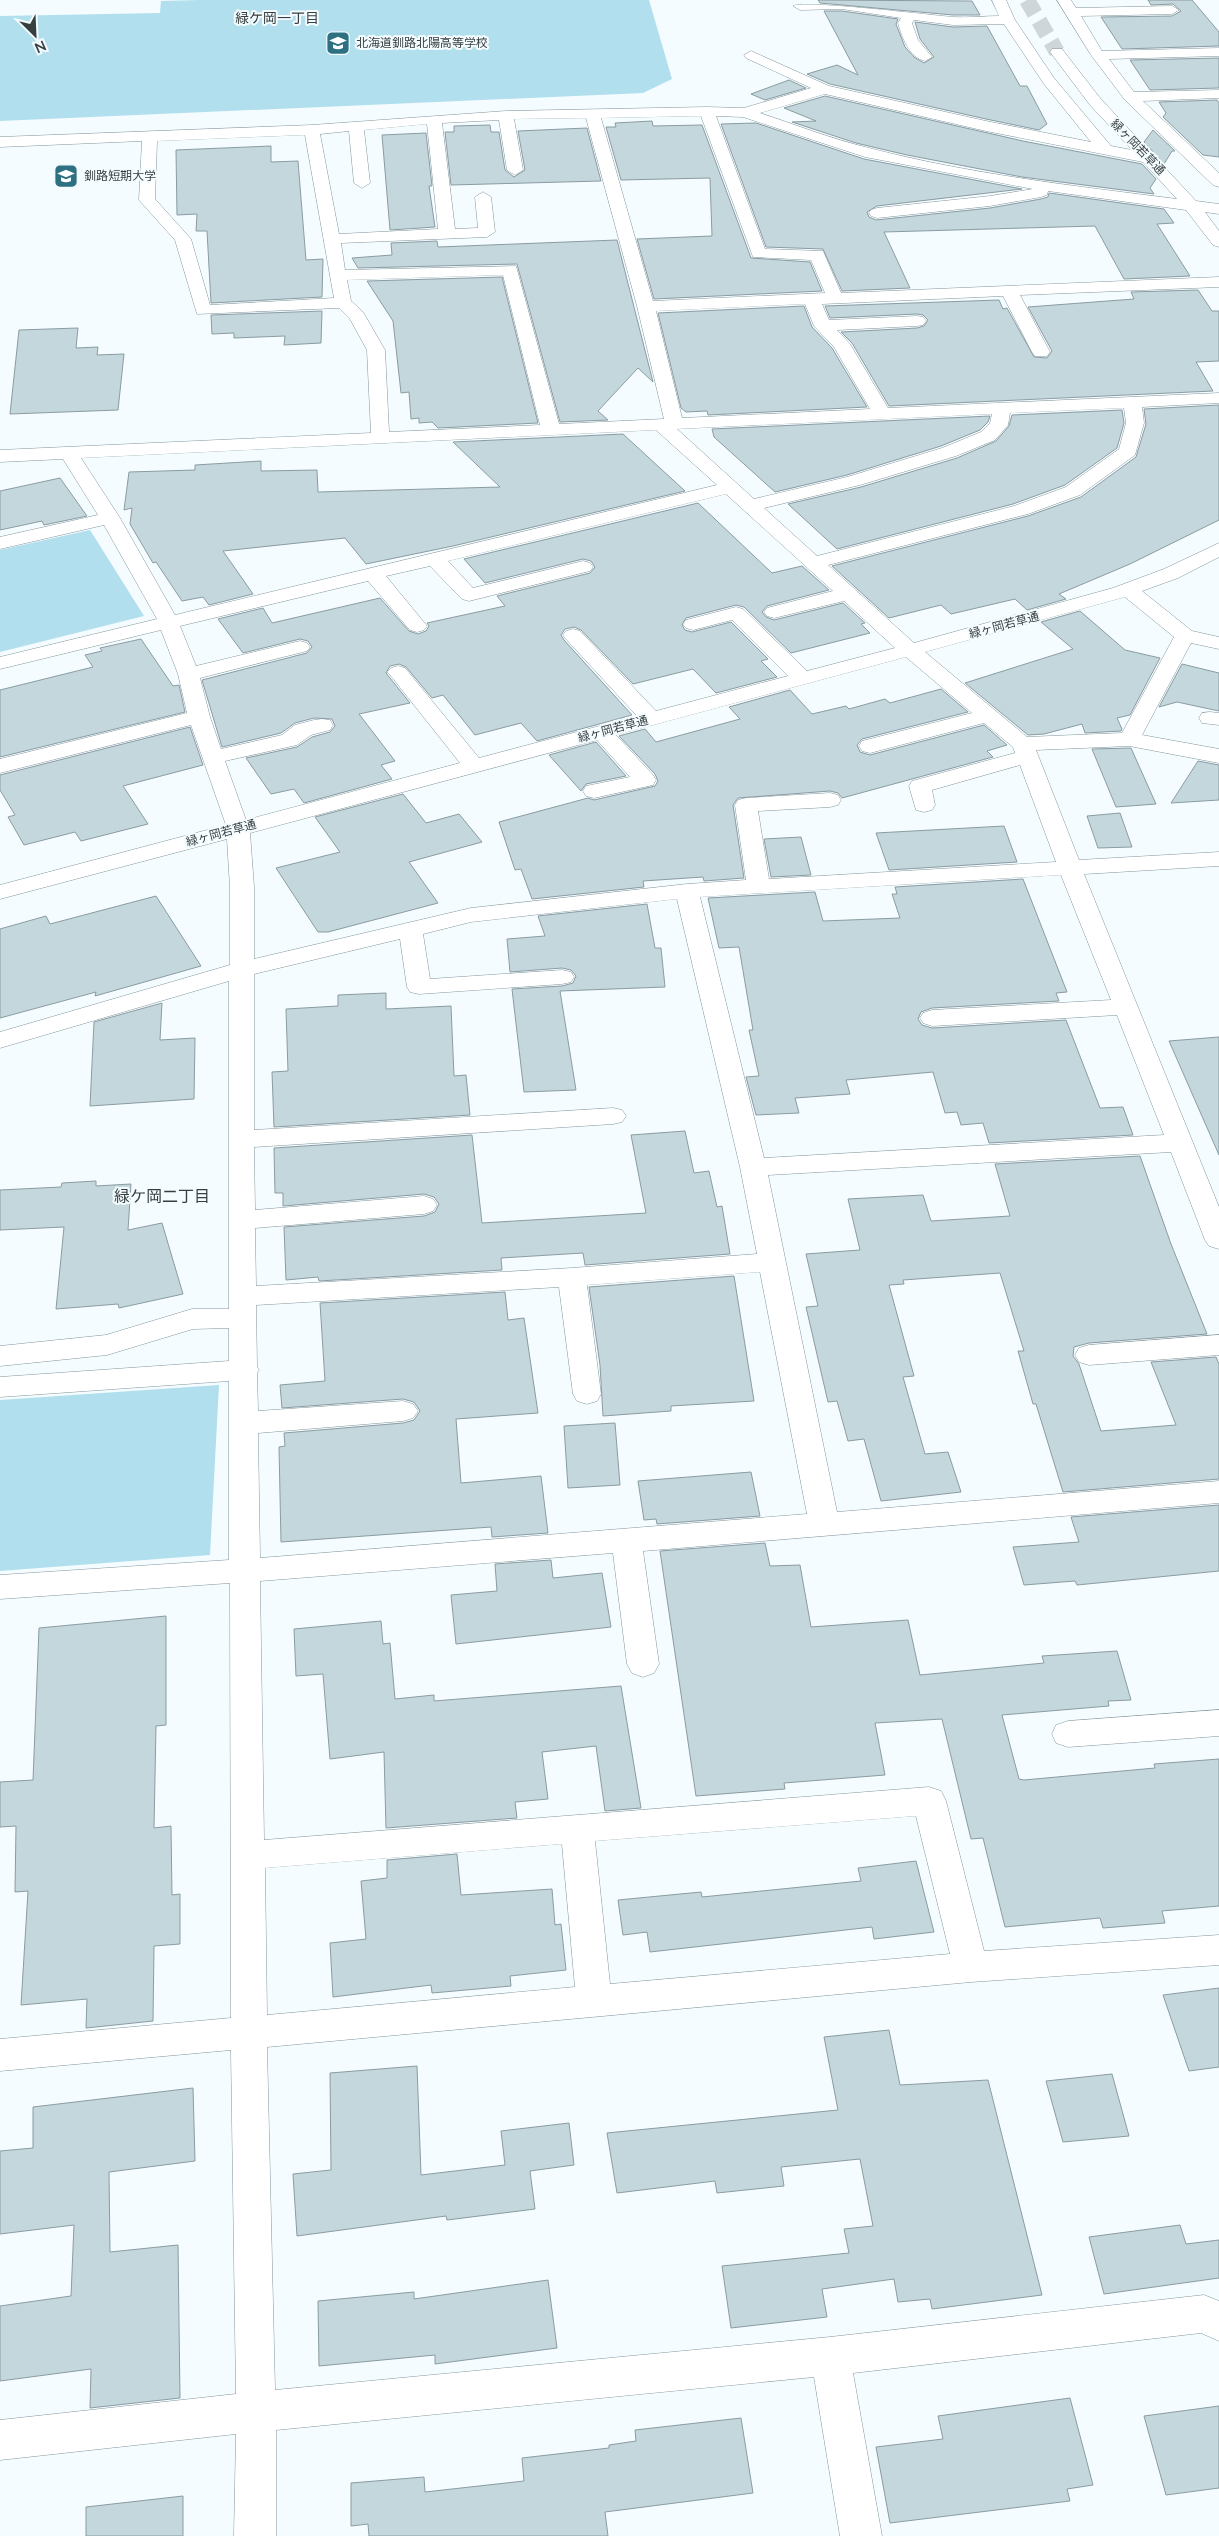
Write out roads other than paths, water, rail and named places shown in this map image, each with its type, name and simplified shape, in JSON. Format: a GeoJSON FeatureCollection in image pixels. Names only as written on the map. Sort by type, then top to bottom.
{"type":"FeatureCollection","features":[{"type":"Feature","properties":{"kind":"street"},"geometry":{"type":"LineString","coordinates":[[999,0],[1008,20],[1062,100],[1105,149]]}},
{"type":"Feature","properties":{"kind":"street"},"geometry":{"type":"LineString","coordinates":[[800,6],[842,5],[962,21],[1008,20]]}},
{"type":"Feature","properties":{"kind":"street"},"geometry":{"type":"LineString","coordinates":[[1068,6],[1172,10]]}},
{"type":"Feature","properties":{"kind":"street"},"geometry":{"type":"LineString","coordinates":[[1068,6],[1098,55],[1130,97],[1219,182]]}},
{"type":"Feature","properties":{"kind":"street"},"geometry":{"type":"LineString","coordinates":[[952,7],[962,21]]}},
{"type":"Feature","properties":{"kind":"street"},"geometry":{"type":"LineString","coordinates":[[910,15],[905,23],[911,41],[925,57]]}},
{"type":"Feature","properties":{"kind":"street","name":"緑ヶ岡若草通"},"geometry":{"type":"LineString","coordinates":[[1057,52],[1074,79],[1193,206],[1219,242]]}},
{"type":"Feature","properties":{"kind":"street"},"geometry":{"type":"LineString","coordinates":[[1098,55],[1219,52]]}},
{"type":"Feature","properties":{"kind":"street"},"geometry":{"type":"LineString","coordinates":[[751,55],[824,89],[986,126],[1147,158]]}},
{"type":"Feature","properties":{"kind":"street"},"geometry":{"type":"LineString","coordinates":[[745,113],[824,89]]}},
{"type":"Feature","properties":{"kind":"street"},"geometry":{"type":"LineString","coordinates":[[1130,97],[1219,94]]}},
{"type":"Feature","properties":{"kind":"street"},"geometry":{"type":"LineString","coordinates":[[707,111],[758,254],[817,255],[835,298]]}},
{"type":"Feature","properties":{"kind":"street"},"geometry":{"type":"LineString","coordinates":[[0,142],[312,130],[434,118],[506,115],[707,111],[745,113],[865,152],[1062,189],[1219,209]]}},
{"type":"Feature","properties":{"kind":"street"},"geometry":{"type":"LineString","coordinates":[[592,114],[646,306],[667,425],[729,488],[1025,750],[1180,1143],[1213,1208],[1219,1240]]}},
{"type":"Feature","properties":{"kind":"street"},"geometry":{"type":"LineString","coordinates":[[506,115],[515,170]]}},
{"type":"Feature","properties":{"kind":"street"},"geometry":{"type":"LineString","coordinates":[[434,118],[447,233]]}},
{"type":"Feature","properties":{"kind":"street"},"geometry":{"type":"LineString","coordinates":[[356,126],[362,183]]}},
{"type":"Feature","properties":{"kind":"street"},"geometry":{"type":"LineString","coordinates":[[312,130],[337,275],[344,303],[357,316],[376,350],[380,438]]}},
{"type":"Feature","properties":{"kind":"street"},"geometry":{"type":"LineString","coordinates":[[150,136],[147,200],[183,238],[203,310],[344,303]]}},
{"type":"Feature","properties":{"kind":"street"},"geometry":{"type":"LineString","coordinates":[[1198,162],[1219,165]]}},
{"type":"Feature","properties":{"kind":"street"},"geometry":{"type":"LineString","coordinates":[[877,213],[990,201],[1062,189]]}},
{"type":"Feature","properties":{"kind":"street"},"geometry":{"type":"LineString","coordinates":[[331,239],[487,232],[483,197]]}},
{"type":"Feature","properties":{"kind":"street"},"geometry":{"type":"LineString","coordinates":[[337,275],[510,270],[551,430]]}},
{"type":"Feature","properties":{"kind":"street"},"geometry":{"type":"LineString","coordinates":[[646,306],[1219,282]]}},
{"type":"Feature","properties":{"kind":"street"},"geometry":{"type":"LineString","coordinates":[[1009,291],[1041,352]]}},
{"type":"Feature","properties":{"kind":"street"},"geometry":{"type":"LineString","coordinates":[[811,299],[822,326],[841,344],[882,414]]}},
{"type":"Feature","properties":{"kind":"street"},"geometry":{"type":"LineString","coordinates":[[822,326],[917,321]]}},
{"type":"Feature","properties":{"kind":"street"},"geometry":{"type":"LineString","coordinates":[[0,456],[1219,398]]}},
{"type":"Feature","properties":{"kind":"street"},"geometry":{"type":"LineString","coordinates":[[813,562],[1021,510],[1073,491],[1128,451],[1135,423],[1132,402]]}},
{"type":"Feature","properties":{"kind":"street"},"geometry":{"type":"LineString","coordinates":[[749,506],[853,481],[950,452],[988,436],[999,425],[1002,409]]}},
{"type":"Feature","properties":{"kind":"street"},"geometry":{"type":"LineString","coordinates":[[69,453],[110,518],[168,621],[188,674],[199,717],[238,828],[242,887],[241,1139],[245,1370],[248,2034],[256,2412],[255,2536]]}},
{"type":"Feature","properties":{"kind":"street"},"geometry":{"type":"LineString","coordinates":[[0,663],[372,572],[729,488]]}},
{"type":"Feature","properties":{"kind":"street"},"geometry":{"type":"LineString","coordinates":[[0,543],[110,518]]}},
{"type":"Feature","properties":{"kind":"street","name":"緑ヶ岡若草通"},"geometry":{"type":"LineString","coordinates":[[0,892],[1087,603],[1128,590],[1204,558],[1219,549]]}},
{"type":"Feature","properties":{"kind":"street"},"geometry":{"type":"LineString","coordinates":[[434,558],[469,595],[583,567]]}},
{"type":"Feature","properties":{"kind":"street"},"geometry":{"type":"LineString","coordinates":[[372,572],[417,626]]}},
{"type":"Feature","properties":{"kind":"street"},"geometry":{"type":"LineString","coordinates":[[1128,590],[1185,636],[1219,643]]}},
{"type":"Feature","properties":{"kind":"street"},"geometry":{"type":"LineString","coordinates":[[774,612],[847,594]]}},
{"type":"Feature","properties":{"kind":"street"},"geometry":{"type":"LineString","coordinates":[[693,624],[736,613],[803,679]]}},
{"type":"Feature","properties":{"kind":"street"},"geometry":{"type":"LineString","coordinates":[[573,635],[650,719]]}},
{"type":"Feature","properties":{"kind":"street"},"geometry":{"type":"LineString","coordinates":[[1129,739],[1185,636]]}},
{"type":"Feature","properties":{"kind":"street"},"geometry":{"type":"LineString","coordinates":[[188,674],[300,647]]}},
{"type":"Feature","properties":{"kind":"street"},"geometry":{"type":"LineString","coordinates":[[398,672],[474,766]]}},
{"type":"Feature","properties":{"kind":"street"},"geometry":{"type":"LineString","coordinates":[[870,746],[988,716]]}},
{"type":"Feature","properties":{"kind":"street"},"geometry":{"type":"LineString","coordinates":[[0,766],[199,717]]}},
{"type":"Feature","properties":{"kind":"street"},"geometry":{"type":"LineString","coordinates":[[213,757],[289,740],[303,730],[322,725]]}},
{"type":"Feature","properties":{"kind":"street"},"geometry":{"type":"LineString","coordinates":[[594,791],[645,780],[602,732]]}},
{"type":"Feature","properties":{"kind":"street"},"geometry":{"type":"LineString","coordinates":[[924,805],[920,786],[1025,750],[1129,739],[1219,756]]}},
{"type":"Feature","properties":{"kind":"street"},"geometry":{"type":"LineString","coordinates":[[759,886],[746,805],[830,800]]}},
{"type":"Feature","properties":{"kind":"street"},"geometry":{"type":"LineString","coordinates":[[0,1040],[242,969],[471,915],[687,891],[1219,859]]}},
{"type":"Feature","properties":{"kind":"street"},"geometry":{"type":"LineString","coordinates":[[687,891],[753,1167],[824,1523]]}},
{"type":"Feature","properties":{"kind":"street"},"geometry":{"type":"LineString","coordinates":[[410,929],[419,987],[562,977]]}},
{"type":"Feature","properties":{"kind":"street"},"geometry":{"type":"LineString","coordinates":[[932,1018],[1126,1007]]}},
{"type":"Feature","properties":{"kind":"street"},"geometry":{"type":"LineString","coordinates":[[241,1139],[613,1116]]}},
{"type":"Feature","properties":{"kind":"street"},"geometry":{"type":"LineString","coordinates":[[753,1167],[1180,1143]]}},
{"type":"Feature","properties":{"kind":"street"},"geometry":{"type":"LineString","coordinates":[[243,1220],[424,1205]]}},
{"type":"Feature","properties":{"kind":"street"},"geometry":{"type":"LineString","coordinates":[[0,1356],[107,1345],[192,1319],[244,1307],[572,1277],[772,1262]]}},
{"type":"Feature","properties":{"kind":"street"},"geometry":{"type":"LineString","coordinates":[[572,1277],[587,1394]]}},
{"type":"Feature","properties":{"kind":"street"},"geometry":{"type":"LineString","coordinates":[[1089,1355],[1219,1345]]}},
{"type":"Feature","properties":{"kind":"street"},"geometry":{"type":"LineString","coordinates":[[0,1387],[245,1370]]}},
{"type":"Feature","properties":{"kind":"street"},"geometry":{"type":"LineString","coordinates":[[245,1423],[403,1411]]}},
{"type":"Feature","properties":{"kind":"street"},"geometry":{"type":"LineString","coordinates":[[0,1587],[245,1572],[1219,1492]]}},
{"type":"Feature","properties":{"kind":"street"},"geometry":{"type":"LineString","coordinates":[[626,1540],[643,1664]]}},
{"type":"Feature","properties":{"kind":"street"},"geometry":{"type":"LineString","coordinates":[[1068,1734],[1219,1723]]}},
{"type":"Feature","properties":{"kind":"street"},"geometry":{"type":"LineString","coordinates":[[248,1855],[929,1801],[971,1967]]}},
{"type":"Feature","properties":{"kind":"street"},"geometry":{"type":"LineString","coordinates":[[577,1829],[594,2002]]}},
{"type":"Feature","properties":{"kind":"street"},"geometry":{"type":"LineString","coordinates":[[0,2055],[971,1967],[1219,1950]]}},
{"type":"Feature","properties":{"kind":"street"},"geometry":{"type":"LineString","coordinates":[[0,2440],[256,2412],[830,2356],[1204,2314],[1219,2322]]}},
{"type":"Feature","properties":{"kind":"street"},"geometry":{"type":"LineString","coordinates":[[830,2356],[861,2536]]}},
{"type":"Feature","properties":{"kind":"tunnel"},"geometry":{"type":"LineString","coordinates":[[1027,0],[1057,52]]}},
{"type":"Feature","properties":{"kind":"place","name":"北海道釧路北陽高等学校"},"geometry":{"type":"Point","coordinates":[338,43]}},
{"type":"Feature","properties":{"kind":"place","name":"釧路短期大学"},"geometry":{"type":"Point","coordinates":[66,176]}},
{"type":"Feature","properties":{"kind":"district","name":"緑ケ岡一丁目"},"geometry":{"type":"Point","coordinates":[277,18]}},
{"type":"Feature","properties":{"kind":"district","name":"緑ケ岡二丁目"},"geometry":{"type":"Point","coordinates":[162,1196]}}]}
